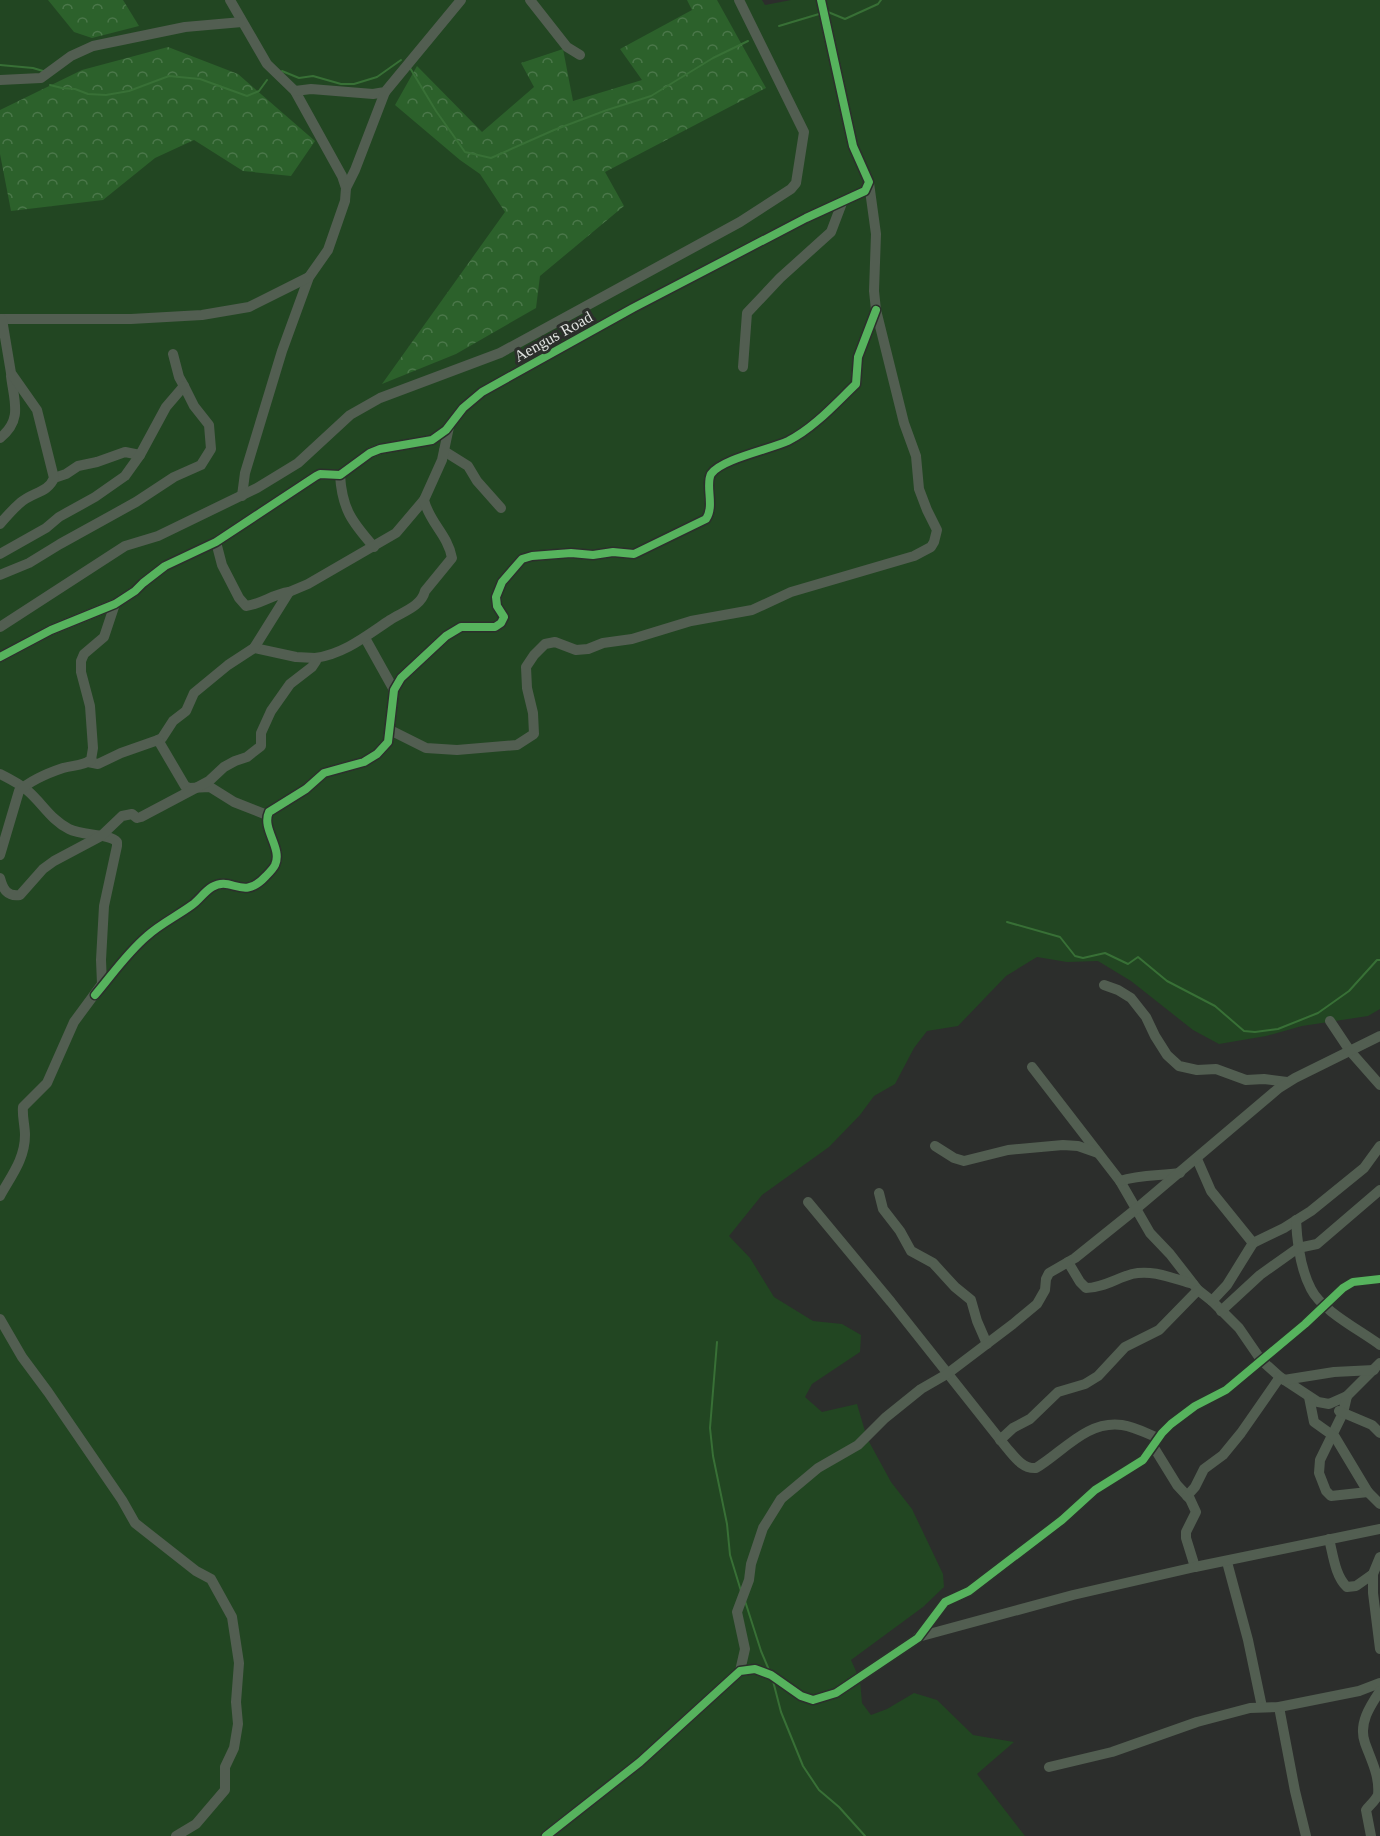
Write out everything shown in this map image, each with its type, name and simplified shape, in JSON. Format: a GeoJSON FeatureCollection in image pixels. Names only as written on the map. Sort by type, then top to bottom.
{"type":"FeatureCollection","features":[{"type":"Feature","properties":{"kind":"street"},"geometry":{"type":"LineString","coordinates":[[230,0],[267,64],[295,91],[342,176],[346,188]]}},
{"type":"Feature","properties":{"kind":"street"},"geometry":{"type":"LineString","coordinates":[[242,496],[245,473],[282,351],[309,277],[328,250],[345,201],[346,188],[385,92],[461,0]]}},
{"type":"Feature","properties":{"kind":"street"},"geometry":{"type":"LineString","coordinates":[[530,0],[567,47],[580,55]]}},
{"type":"Feature","properties":{"kind":"street"},"geometry":{"type":"LineString","coordinates":[[0,627],[125,546],[158,536],[242,496],[298,463],[364,406],[500,353],[740,222],[791,189],[796,183],[804,132],[739,0]]}},
{"type":"Feature","properties":{"kind":"street"},"geometry":{"type":"LineString","coordinates":[[390,730],[426,748],[438,750],[517,745],[534,734],[526,667],[545,644],[555,642],[576,650],[588,649],[603,643],[632,639],[691,621],[752,610],[791,592],[914,556],[931,547],[934,542],[937,530],[920,489],[916,456],[904,423],[876,310],[874,291],[876,234],[869,182],[853,146],[821,2]]}},
{"type":"Feature","properties":{"kind":"street"},"geometry":{"type":"LineString","coordinates":[[0,80],[41,78],[71,56],[93,46],[185,27],[242,22]]}},
{"type":"Feature","properties":{"kind":"street"},"geometry":{"type":"LineString","coordinates":[[295,91],[311,89],[374,94],[385,92]]}},
{"type":"Feature","properties":{"kind":"street","name":"Aengus Road"},"geometry":{"type":"LineString","coordinates":[[0,657],[51,630],[115,604],[165,566],[216,542],[316,476],[340,475],[370,453],[389,447],[432,440],[449,426],[472,399],[570,342],[806,218],[865,191],[869,182]]}},
{"type":"Feature","properties":{"kind":"street"},"geometry":{"type":"LineString","coordinates":[[743,367],[747,313],[780,278],[831,232],[842,203]]}},
{"type":"Feature","properties":{"kind":"street"},"geometry":{"type":"LineString","coordinates":[[0,524],[21,502],[33,494],[44,491],[51,485],[54,478],[37,410],[4,363],[1,319],[131,319],[202,315],[249,307],[309,277]]}},
{"type":"Feature","properties":{"kind":"street"},"geometry":{"type":"LineString","coordinates":[[267,815],[273,808],[306,789],[324,773],[364,762],[377,754],[388,742],[393,690],[401,678],[414,664],[461,627],[495,627],[501,623],[504,617],[497,606],[496,597],[502,582],[522,559],[571,553],[634,554],[706,519],[710,512],[710,476],[715,470],[726,463],[789,440],[821,417],[856,384],[858,357],[876,310]]}},
{"type":"Feature","properties":{"kind":"street"},"geometry":{"type":"LineString","coordinates":[[0,575],[29,563],[136,502],[174,477],[201,465],[211,449],[209,425],[194,406],[179,377],[173,354]]}},
{"type":"Feature","properties":{"kind":"street"},"geometry":{"type":"LineString","coordinates":[[0,438],[11,429],[16,414],[11,374]]}},
{"type":"Feature","properties":{"kind":"street"},"geometry":{"type":"LineString","coordinates":[[0,554],[46,528],[59,517],[95,497],[125,476],[140,455],[166,406],[184,386]]}},
{"type":"Feature","properties":{"kind":"street"},"geometry":{"type":"LineString","coordinates":[[216,542],[222,565],[239,598],[246,606],[308,584],[396,533],[423,500],[439,467],[449,426]]}},
{"type":"Feature","properties":{"kind":"street"},"geometry":{"type":"LineString","coordinates":[[444,451],[468,466],[477,481],[501,508]]}},
{"type":"Feature","properties":{"kind":"street"},"geometry":{"type":"LineString","coordinates":[[54,478],[78,466],[124,452],[140,455]]}},
{"type":"Feature","properties":{"kind":"street"},"geometry":{"type":"LineString","coordinates":[[340,475],[341,493],[352,521],[374,547]]}},
{"type":"Feature","properties":{"kind":"street"},"geometry":{"type":"LineString","coordinates":[[254,648],[296,657],[315,658],[341,651],[410,609],[424,597],[425,591],[451,560],[451,554],[446,537],[432,521],[423,500]]}},
{"type":"Feature","properties":{"kind":"street"},"geometry":{"type":"LineString","coordinates":[[0,855],[17,794],[23,787],[52,773],[88,762],[98,764],[162,738],[172,721],[186,711],[194,693],[228,665],[254,648],[289,592]]}},
{"type":"Feature","properties":{"kind":"street"},"geometry":{"type":"LineString","coordinates":[[88,762],[93,756],[93,748],[90,706],[81,672],[81,661],[84,654],[104,638],[115,604]]}},
{"type":"Feature","properties":{"kind":"street"},"geometry":{"type":"LineString","coordinates":[[365,638],[393,690]]}},
{"type":"Feature","properties":{"kind":"street"},"geometry":{"type":"LineString","coordinates":[[0,878],[2,890],[9,894],[20,895],[43,869],[100,836],[123,816],[132,814],[136,818],[141,817],[208,781],[224,767],[242,760],[259,749],[261,733],[271,711],[291,684],[312,667],[316,661],[315,658]]}},
{"type":"Feature","properties":{"kind":"street"},"geometry":{"type":"LineString","coordinates":[[158,740],[182,783],[189,788],[210,787],[234,802],[267,815]]}},
{"type":"Feature","properties":{"kind":"street"},"geometry":{"type":"LineString","coordinates":[[0,774],[23,787],[55,821],[84,835],[115,840],[117,846],[104,906],[101,960],[103,978],[95,995]]}},
{"type":"Feature","properties":{"kind":"street"},"geometry":{"type":"LineString","coordinates":[[0,1196],[18,1165],[24,1148],[23,1107],[47,1083],[74,1022],[126,957],[147,936],[195,903],[208,889],[224,884],[252,888],[262,880],[275,865],[277,855],[267,815]]}},
{"type":"Feature","properties":{"kind":"street"},"geometry":{"type":"LineString","coordinates":[[1104,986],[1118,990],[1131,998],[1146,1017],[1167,1055],[1179,1066],[1197,1070],[1216,1069],[1246,1080],[1264,1079],[1287,1082]]}},
{"type":"Feature","properties":{"kind":"street"},"geometry":{"type":"LineString","coordinates":[[1330,1021],[1350,1051],[1380,1085]]}},
{"type":"Feature","properties":{"kind":"street"},"geometry":{"type":"LineString","coordinates":[[740,1671],[745,1649],[737,1612],[749,1580],[751,1564],[763,1528],[781,1499],[818,1468],[858,1445],[885,1418],[921,1389],[947,1374],[1037,1304],[1045,1290],[1048,1273],[1068,1262],[1137,1209],[1287,1082],[1380,1036]]}},
{"type":"Feature","properties":{"kind":"street"},"geometry":{"type":"LineString","coordinates":[[1032,1067],[1120,1181],[1150,1233],[1196,1287],[1239,1328],[1262,1360],[1282,1379],[1309,1397],[1371,1425],[1380,1433]]}},
{"type":"Feature","properties":{"kind":"street"},"geometry":{"type":"LineString","coordinates":[[934,1146],[964,1161],[1008,1150],[1063,1145],[1078,1146],[1098,1153]]}},
{"type":"Feature","properties":{"kind":"street"},"geometry":{"type":"LineString","coordinates":[[1212,1301],[1227,1285],[1253,1243],[1284,1228],[1311,1211],[1364,1168],[1380,1146]]}},
{"type":"Feature","properties":{"kind":"street"},"geometry":{"type":"LineString","coordinates":[[1197,1159],[1211,1191],[1253,1243]]}},
{"type":"Feature","properties":{"kind":"street"},"geometry":{"type":"LineString","coordinates":[[1120,1181],[1135,1176],[1180,1173]]}},
{"type":"Feature","properties":{"kind":"street"},"geometry":{"type":"LineString","coordinates":[[1221,1311],[1260,1275],[1298,1248],[1317,1244],[1380,1190]]}},
{"type":"Feature","properties":{"kind":"street"},"geometry":{"type":"LineString","coordinates":[[879,1193],[883,1209],[900,1231],[911,1251],[928,1258],[955,1287],[971,1299],[987,1344]]}},
{"type":"Feature","properties":{"kind":"street"},"geometry":{"type":"LineString","coordinates":[[808,1202],[1000,1440],[1022,1464],[1029,1468],[1036,1468],[1066,1444],[1086,1432],[1114,1424],[1133,1428],[1155,1442],[1177,1485],[1196,1512],[1186,1532],[1196,1567]]}},
{"type":"Feature","properties":{"kind":"street"},"geometry":{"type":"LineString","coordinates":[[1296,1220],[1298,1248],[1311,1290],[1324,1305],[1380,1345]]}},
{"type":"Feature","properties":{"kind":"street"},"geometry":{"type":"LineString","coordinates":[[1068,1262],[1086,1288],[1094,1288],[1145,1272],[1196,1287]]}},
{"type":"Feature","properties":{"kind":"street"},"geometry":{"type":"LineString","coordinates":[[918,1638],[945,1602],[969,1591],[1062,1520],[1095,1490],[1143,1460],[1155,1442],[1179,1418],[1226,1390],[1305,1324],[1343,1288],[1353,1282],[1380,1279]]}},
{"type":"Feature","properties":{"kind":"street"},"geometry":{"type":"LineString","coordinates":[[1000,1440],[1013,1428],[1030,1419],[1058,1392],[1085,1384],[1098,1376],[1125,1347],[1159,1330],[1196,1287]]}},
{"type":"Feature","properties":{"kind":"street"},"geometry":{"type":"LineString","coordinates":[[0,1319],[22,1357],[122,1500],[135,1523],[196,1571],[211,1579],[232,1617],[239,1663],[236,1702],[238,1724],[234,1748],[225,1767],[225,1790],[196,1824],[176,1836]]}},
{"type":"Feature","properties":{"kind":"street"},"geometry":{"type":"LineString","coordinates":[[1186,1496],[1195,1487],[1203,1469],[1223,1455],[1282,1379],[1377,1366]]}},
{"type":"Feature","properties":{"kind":"street"},"geometry":{"type":"LineString","coordinates":[[1324,1405],[1347,1396],[1377,1366]]}},
{"type":"Feature","properties":{"kind":"street"},"geometry":{"type":"LineString","coordinates":[[1347,1396],[1343,1413],[1320,1460],[1319,1473],[1328,1495],[1368,1492]]}},
{"type":"Feature","properties":{"kind":"street"},"geometry":{"type":"LineString","coordinates":[[1309,1397],[1314,1422],[1332,1435],[1368,1492],[1380,1504]]}},
{"type":"Feature","properties":{"kind":"street"},"geometry":{"type":"LineString","coordinates":[[546,1836],[640,1761],[740,1671],[755,1669],[771,1675],[801,1696],[813,1700],[836,1693],[918,1638],[1073,1595],[1380,1529]]}},
{"type":"Feature","properties":{"kind":"street"},"geometry":{"type":"LineString","coordinates":[[1329,1539],[1344,1585],[1356,1586],[1374,1574]]}},
{"type":"Feature","properties":{"kind":"street"},"geometry":{"type":"LineString","coordinates":[[1380,1557],[1374,1574],[1380,1649]]}},
{"type":"Feature","properties":{"kind":"street"},"geometry":{"type":"LineString","coordinates":[[1227,1562],[1248,1640],[1262,1707]]}},
{"type":"Feature","properties":{"kind":"street"},"geometry":{"type":"LineString","coordinates":[[1049,1767],[1112,1752],[1197,1722],[1250,1708],[1279,1707],[1359,1691],[1380,1683]]}},
{"type":"Feature","properties":{"kind":"street"},"geometry":{"type":"LineString","coordinates":[[1371,1836],[1366,1810],[1377,1798],[1379,1772],[1363,1735],[1369,1707],[1380,1691]]}},
{"type":"Feature","properties":{"kind":"street"},"geometry":{"type":"LineString","coordinates":[[1279,1707],[1306,1836]]}},
{"type":"Feature","properties":{"kind":"green space"},"geometry":{"type":"Polygon","coordinates":[[[0,0],[762,0],[765,5],[791,0],[1380,0],[1380,1009],[1368,1016],[1302,1026],[1266,1036],[1219,1044],[1193,1030],[1131,981],[1098,961],[1067,962],[1037,957],[1006,976],[958,1026],[927,1031],[914,1048],[895,1084],[874,1096],[860,1115],[829,1147],[762,1195],[729,1236],[750,1258],[774,1297],[813,1321],[842,1324],[861,1335],[860,1352],[812,1384],[805,1397],[822,1412],[857,1404],[867,1438],[891,1482],[912,1509],[943,1574],[944,1587],[923,1607],[851,1660],[860,1680],[862,1703],[871,1715],[887,1709],[914,1693],[937,1700],[973,1735],[1014,1742],[977,1774],[1025,1836],[0,1836],[0,0]]]}},
{"type":"Feature","properties":{"kind":"green space"},"geometry":{"type":"Polygon","coordinates":[[[48,0],[123,0],[139,26],[92,38],[74,32],[48,0]]]}},
{"type":"Feature","properties":{"kind":"green space"},"geometry":{"type":"Polygon","coordinates":[[[687,0],[717,0],[766,88],[605,172],[624,206],[540,276],[536,308],[456,354],[382,384],[505,212],[480,174],[395,105],[417,66],[482,132],[534,87],[521,63],[563,49],[573,101],[642,80],[620,49],[692,10],[687,0]]]}},
{"type":"Feature","properties":{"kind":"green space"},"geometry":{"type":"Polygon","coordinates":[[[168,47],[238,74],[315,141],[291,176],[243,171],[194,140],[155,158],[103,200],[11,211],[0,154],[0,110],[82,70],[168,47]]]}},
{"type":"Feature","properties":{"kind":"waterway"},"geometry":{"type":"LineString","coordinates":[[828,12],[845,19],[878,4],[881,0]]}},
{"type":"Feature","properties":{"kind":"waterway"},"geometry":{"type":"LineString","coordinates":[[779,26],[819,14]]}},
{"type":"Feature","properties":{"kind":"waterway"},"geometry":{"type":"LineString","coordinates":[[410,68],[436,111],[465,152],[491,158],[554,130],[651,96],[713,58],[748,41]]}},
{"type":"Feature","properties":{"kind":"waterway"},"geometry":{"type":"LineString","coordinates":[[282,71],[299,78],[313,76],[341,84],[354,84],[377,77],[401,60]]}},
{"type":"Feature","properties":{"kind":"waterway"},"geometry":{"type":"LineString","coordinates":[[0,65],[43,71]]}},
{"type":"Feature","properties":{"kind":"waterway"},"geometry":{"type":"LineString","coordinates":[[50,85],[75,89],[88,94],[106,95],[129,91],[169,76],[200,79],[247,96],[259,91],[267,80]]}},
{"type":"Feature","properties":{"kind":"waterway"},"geometry":{"type":"LineString","coordinates":[[1007,922],[1060,937],[1075,956],[1083,958],[1105,953],[1128,964],[1138,957],[1167,981],[1215,1006],[1244,1031],[1278,1029],[1318,1013],[1349,991],[1377,960],[1380,960]]}},
{"type":"Feature","properties":{"kind":"waterway"},"geometry":{"type":"LineString","coordinates":[[717,1342],[710,1428],[713,1456],[727,1524],[730,1555],[741,1591]]}},
{"type":"Feature","properties":{"kind":"waterway"},"geometry":{"type":"LineString","coordinates":[[745,1601],[769,1670]]}},
{"type":"Feature","properties":{"kind":"waterway"},"geometry":{"type":"LineString","coordinates":[[773,1681],[781,1712],[803,1766],[819,1790],[839,1807],[865,1836]]}},
{"type":"Feature","properties":{"kind":"cycle path"},"geometry":{"type":"LineString","coordinates":[[0,657],[51,630],[115,604],[165,566],[216,542],[316,476],[320,474],[340,475],[370,453],[380,449],[432,440],[446,430],[463,408],[482,392],[633,308],[806,218],[865,191],[869,182],[853,146],[821,0]]}},
{"type":"Feature","properties":{"kind":"cycle path"},"geometry":{"type":"LineString","coordinates":[[95,995],[140,943],[157,928],[192,905],[206,891],[219,884],[250,887],[267,875],[277,859],[268,825],[269,812],[306,789],[324,773],[364,762],[377,754],[388,742],[394,690],[401,678],[446,636],[461,627],[495,627],[501,623],[504,617],[497,606],[496,597],[502,582],[522,559],[571,553],[634,554],[706,519],[710,508],[709,479],[716,469],[735,459],[798,436],[856,384],[858,357],[876,310]]}},
{"type":"Feature","properties":{"kind":"cycle path"},"geometry":{"type":"LineString","coordinates":[[546,1836],[640,1762],[740,1671],[755,1669],[771,1675],[801,1696],[813,1700],[836,1693],[918,1638],[945,1602],[969,1591],[1062,1520],[1095,1490],[1143,1460],[1171,1424],[1195,1406],[1226,1390],[1305,1324],[1343,1288],[1353,1282],[1380,1279]]}}]}
